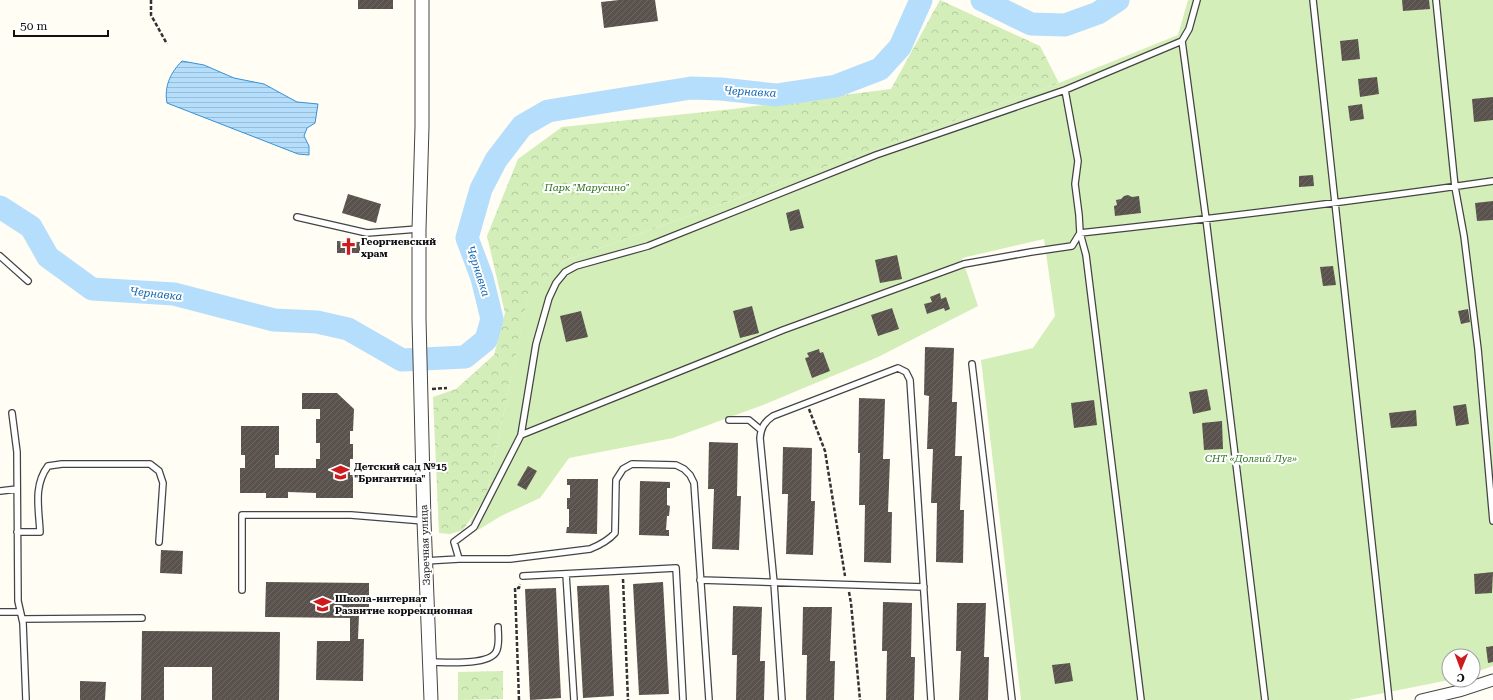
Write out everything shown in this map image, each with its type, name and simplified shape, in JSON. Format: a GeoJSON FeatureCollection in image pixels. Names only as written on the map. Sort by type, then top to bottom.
{"type":"FeatureCollection","features":[{"type":"Feature","properties":{"kind":"street","name":"Заречная улица"},"geometry":{"type":"LineString","coordinates":[[422,0],[419,319],[425,561],[432,700]]}},
{"type":"Feature","properties":{"kind":"street"},"geometry":{"type":"LineString","coordinates":[[1421,700],[1459,691],[1493,680]]}},
{"type":"Feature","properties":{"kind":"lane"},"geometry":{"type":"LineString","coordinates":[[459,559],[454,542],[474,527],[521,435],[536,344],[549,298],[556,283],[565,272],[576,266],[648,246],[876,155],[1066,90],[1182,41],[1189,29],[1197,0]]}},
{"type":"Feature","properties":{"kind":"lane"},"geometry":{"type":"LineString","coordinates":[[1313,0],[1389,700]]}},
{"type":"Feature","properties":{"kind":"lane"},"geometry":{"type":"LineString","coordinates":[[1436,0],[1455,187],[1464,236],[1478,349],[1493,521]]}},
{"type":"Feature","properties":{"kind":"lane"},"geometry":{"type":"LineString","coordinates":[[1182,41],[1206,220],[1265,700]]}},
{"type":"Feature","properties":{"kind":"lane"},"geometry":{"type":"LineString","coordinates":[[1066,90],[1078,161],[1075,184],[1080,232],[1086,255],[1141,700]]}},
{"type":"Feature","properties":{"kind":"lane"},"geometry":{"type":"LineString","coordinates":[[1080,232],[1206,220],[1335,204],[1493,181]]}},
{"type":"Feature","properties":{"kind":"lane"},"geometry":{"type":"LineString","coordinates":[[297,217],[367,233],[419,228]]}},
{"type":"Feature","properties":{"kind":"lane"},"geometry":{"type":"LineString","coordinates":[[521,435],[783,330],[964,264],[1072,246],[1080,232]]}},
{"type":"Feature","properties":{"kind":"lane"},"geometry":{"type":"LineString","coordinates":[[0,256],[28,281]]}},
{"type":"Feature","properties":{"kind":"lane"},"geometry":{"type":"LineString","coordinates":[[972,364],[1012,700]]}},
{"type":"Feature","properties":{"kind":"lane"},"geometry":{"type":"LineString","coordinates":[[782,700],[774,583],[760,438],[761,430],[766,421],[773,416],[898,368],[906,372],[910,380],[931,700]]}},
{"type":"Feature","properties":{"kind":"lane"},"geometry":{"type":"LineString","coordinates":[[12,413],[17,452],[18,601],[22,619],[26,700]]}},
{"type":"Feature","properties":{"kind":"lane"},"geometry":{"type":"LineString","coordinates":[[729,420],[749,420],[761,430]]}},
{"type":"Feature","properties":{"kind":"lane"},"geometry":{"type":"LineString","coordinates":[[17,532],[40,532],[38,489],[42,474],[48,466],[62,464],[150,464],[159,471],[163,483],[159,542]]}},
{"type":"Feature","properties":{"kind":"lane"},"geometry":{"type":"LineString","coordinates":[[425,561],[510,559],[590,549],[601,545],[610,539],[615,533],[616,480],[623,469],[632,464],[676,465],[684,469],[690,475],[694,483],[709,700]]}},
{"type":"Feature","properties":{"kind":"lane"},"geometry":{"type":"LineString","coordinates":[[0,491],[17,489]]}},
{"type":"Feature","properties":{"kind":"lane"},"geometry":{"type":"LineString","coordinates":[[242,590],[242,515],[351,515],[424,520]]}},
{"type":"Feature","properties":{"kind":"lane"},"geometry":{"type":"LineString","coordinates":[[523,576],[676,568],[683,700]]}},
{"type":"Feature","properties":{"kind":"lane"},"geometry":{"type":"LineString","coordinates":[[566,574],[574,700]]}},
{"type":"Feature","properties":{"kind":"lane"},"geometry":{"type":"LineString","coordinates":[[700,580],[924,587]]}},
{"type":"Feature","properties":{"kind":"lane"},"geometry":{"type":"LineString","coordinates":[[0,612],[20,612]]}},
{"type":"Feature","properties":{"kind":"lane"},"geometry":{"type":"LineString","coordinates":[[22,619],[142,618]]}},
{"type":"Feature","properties":{"kind":"lane"},"geometry":{"type":"LineString","coordinates":[[430,662],[485,660],[496,652],[498,645],[498,627]]}},
{"type":"Feature","properties":{"kind":"path"},"geometry":{"type":"LineString","coordinates":[[151,0],[151,15],[167,44]]}},
{"type":"Feature","properties":{"kind":"path"},"geometry":{"type":"LineString","coordinates":[[807,403],[825,451],[847,585],[852,603],[860,700]]}},
{"type":"Feature","properties":{"kind":"path"},"geometry":{"type":"LineString","coordinates":[[623,571],[628,700]]}},
{"type":"Feature","properties":{"kind":"path"},"geometry":{"type":"LineString","coordinates":[[520,700],[514,588],[520,588],[523,576]]}},
{"type":"Feature","properties":{"kind":"green space","name":"Парк \"Марусино\""},"geometry":{"type":"Polygon","coordinates":[[[940,0],[1040,46],[1059,83],[564,261],[528,298],[486,497],[463,530],[450,534],[439,533],[433,397],[456,389],[494,355],[505,313],[487,236],[518,159],[562,127],[733,109],[891,89],[940,0]]]}},
{"type":"Feature","properties":{"kind":"green space","name":"СНТ «Долгий Луг»"},"geometry":{"type":"Polygon","coordinates":[[[1188,0],[1493,0],[1493,666],[1481,670],[1481,648],[1441,648],[1441,682],[1349,700],[1021,700],[981,360],[1033,348],[1055,316],[1044,239],[962,258],[978,306],[878,357],[763,405],[673,438],[569,458],[540,498],[501,516],[478,530],[470,522],[486,497],[528,297],[564,261],[1059,83],[1178,35],[1188,0]]]}},
{"type":"Feature","properties":{"kind":"green space"},"geometry":{"type":"Polygon","coordinates":[[[503,671],[503,699],[458,700],[458,672],[503,671]]]}},
{"type":"Feature","properties":{"kind":"water"},"geometry":{"type":"Polygon","coordinates":[[[182,61],[204,65],[234,78],[264,84],[297,102],[318,104],[315,123],[307,128],[304,136],[309,146],[309,155],[298,154],[167,103],[166,91],[169,80],[174,70],[182,61]]]}},
{"type":"Feature","properties":{"kind":"building"},"geometry":{"type":"Polygon","coordinates":[[[358,0],[393,0],[393,9],[358,9],[358,0]]]}},
{"type":"Feature","properties":{"kind":"building"},"geometry":{"type":"Polygon","coordinates":[[[619,0],[655,0],[658,21],[604,28],[601,2],[619,0]]]}},
{"type":"Feature","properties":{"kind":"building"},"geometry":{"type":"Polygon","coordinates":[[[1402,0],[1429,0],[1430,9],[1403,11],[1402,0]]]}},
{"type":"Feature","properties":{"kind":"building"},"geometry":{"type":"Polygon","coordinates":[[[1358,39],[1360,59],[1342,61],[1340,41],[1358,39]]]}},
{"type":"Feature","properties":{"kind":"building"},"geometry":{"type":"Polygon","coordinates":[[[1377,77],[1379,94],[1360,97],[1358,79],[1377,77]]]}},
{"type":"Feature","properties":{"kind":"building"},"geometry":{"type":"Polygon","coordinates":[[[1493,97],[1493,120],[1474,122],[1472,99],[1493,97]]]}},
{"type":"Feature","properties":{"kind":"building"},"geometry":{"type":"Polygon","coordinates":[[[1362,104],[1364,119],[1350,121],[1348,106],[1362,104]]]}},
{"type":"Feature","properties":{"kind":"building"},"geometry":{"type":"Polygon","coordinates":[[[1313,175],[1314,186],[1299,187],[1299,176],[1313,175]]]}},
{"type":"Feature","properties":{"kind":"building"},"geometry":{"type":"Polygon","coordinates":[[[348,194],[381,204],[376,223],[342,213],[348,194]]]}},
{"type":"Feature","properties":{"kind":"building"},"geometry":{"type":"Polygon","coordinates":[[[1128,195],[1132,197],[1139,196],[1141,213],[1115,216],[1114,206],[1117,205],[1116,200],[1128,195]]]}},
{"type":"Feature","properties":{"kind":"building"},"geometry":{"type":"Polygon","coordinates":[[[1493,201],[1493,220],[1477,221],[1475,203],[1493,201]]]}},
{"type":"Feature","properties":{"kind":"building"},"geometry":{"type":"Polygon","coordinates":[[[799,209],[804,228],[790,231],[786,213],[799,209]]]}},
{"type":"Feature","properties":{"kind":"building","name":"Георгиевский храм"},"geometry":{"type":"Polygon","coordinates":[[[337,241],[360,242],[360,253],[337,253],[337,241]]]}},
{"type":"Feature","properties":{"kind":"building"},"geometry":{"type":"Polygon","coordinates":[[[897,255],[902,279],[880,283],[875,260],[897,255]]]}},
{"type":"Feature","properties":{"kind":"building"},"geometry":{"type":"Polygon","coordinates":[[[1333,266],[1336,285],[1323,286],[1320,267],[1333,266]]]}},
{"type":"Feature","properties":{"kind":"building"},"geometry":{"type":"Polygon","coordinates":[[[940,293],[941,299],[946,297],[950,309],[945,311],[944,308],[927,314],[924,304],[932,302],[930,297],[940,293]]]}},
{"type":"Feature","properties":{"kind":"building"},"geometry":{"type":"Polygon","coordinates":[[[752,306],[759,333],[740,338],[733,311],[752,306]]]}},
{"type":"Feature","properties":{"kind":"building"},"geometry":{"type":"Polygon","coordinates":[[[892,308],[899,329],[878,336],[871,315],[892,308]]]}},
{"type":"Feature","properties":{"kind":"building"},"geometry":{"type":"Polygon","coordinates":[[[1468,309],[1470,322],[1461,324],[1458,311],[1468,309]]]}},
{"type":"Feature","properties":{"kind":"building"},"geometry":{"type":"Polygon","coordinates":[[[581,311],[588,337],[566,342],[560,316],[581,311]]]}},
{"type":"Feature","properties":{"kind":"building"},"geometry":{"type":"Polygon","coordinates":[[[925,347],[954,348],[952,402],[957,402],[955,456],[962,456],[960,510],[964,510],[963,563],[936,562],[937,503],[931,503],[933,449],[927,449],[929,396],[924,395],[925,347]]]}},
{"type":"Feature","properties":{"kind":"building"},"geometry":{"type":"Polygon","coordinates":[[[819,349],[820,353],[823,352],[830,371],[812,378],[805,358],[809,357],[807,353],[819,349]]]}},
{"type":"Feature","properties":{"kind":"building"},"geometry":{"type":"Polygon","coordinates":[[[1207,389],[1211,410],[1193,414],[1189,392],[1207,389]]]}},
{"type":"Feature","properties":{"kind":"building"},"geometry":{"type":"Polygon","coordinates":[[[302,393],[337,393],[354,409],[353,431],[350,431],[350,444],[353,444],[353,459],[350,459],[350,475],[353,475],[353,498],[316,498],[316,493],[288,492],[288,498],[266,498],[266,493],[240,493],[240,468],[245,468],[245,455],[241,455],[241,426],[279,426],[279,455],[275,455],[275,468],[316,468],[316,459],[320,459],[320,443],[316,443],[316,419],[320,419],[320,409],[302,409],[302,393]]]}},
{"type":"Feature","properties":{"kind":"building"},"geometry":{"type":"Polygon","coordinates":[[[859,398],[885,399],[883,459],[890,459],[888,512],[892,512],[891,563],[864,562],[865,505],[859,505],[859,398]]]}},
{"type":"Feature","properties":{"kind":"building"},"geometry":{"type":"Polygon","coordinates":[[[1094,400],[1097,425],[1074,428],[1071,403],[1094,400]]]}},
{"type":"Feature","properties":{"kind":"building"},"geometry":{"type":"Polygon","coordinates":[[[1466,404],[1469,424],[1456,426],[1453,406],[1466,404]]]}},
{"type":"Feature","properties":{"kind":"building"},"geometry":{"type":"Polygon","coordinates":[[[1416,410],[1417,426],[1391,428],[1389,413],[1416,410]]]}},
{"type":"Feature","properties":{"kind":"building"},"geometry":{"type":"Polygon","coordinates":[[[1222,421],[1223,449],[1204,450],[1202,423],[1222,421]]]}},
{"type":"Feature","properties":{"kind":"building"},"geometry":{"type":"Polygon","coordinates":[[[709,442],[738,443],[737,496],[741,496],[739,550],[712,549],[714,489],[708,489],[709,442]]]}},
{"type":"Feature","properties":{"kind":"building"},"geometry":{"type":"Polygon","coordinates":[[[783,447],[812,448],[811,501],[815,501],[813,555],[786,554],[788,494],[782,494],[783,447]]]}},
{"type":"Feature","properties":{"kind":"building"},"geometry":{"type":"Polygon","coordinates":[[[528,466],[537,471],[526,490],[517,485],[528,466]]]}},
{"type":"Feature","properties":{"kind":"building"},"geometry":{"type":"Polygon","coordinates":[[[567,479],[598,479],[597,534],[566,533],[567,527],[569,527],[569,509],[567,509],[567,498],[570,498],[570,485],[567,485],[567,479]]]}},
{"type":"Feature","properties":{"kind":"building"},"geometry":{"type":"Polygon","coordinates":[[[640,481],[670,482],[670,488],[667,488],[667,505],[670,506],[669,516],[667,516],[666,530],[669,530],[669,536],[639,535],[640,481]]]}},
{"type":"Feature","properties":{"kind":"building"},"geometry":{"type":"Polygon","coordinates":[[[161,550],[183,551],[182,574],[160,573],[161,550]]]}},
{"type":"Feature","properties":{"kind":"building"},"geometry":{"type":"Polygon","coordinates":[[[1493,572],[1492,593],[1475,594],[1474,574],[1493,572]]]}},
{"type":"Feature","properties":{"kind":"building"},"geometry":{"type":"Polygon","coordinates":[[[266,582],[369,583],[369,616],[359,615],[358,639],[364,639],[363,681],[316,680],[317,641],[350,641],[350,618],[265,617],[266,582]]]}},
{"type":"Feature","properties":{"kind":"building"},"geometry":{"type":"Polygon","coordinates":[[[663,582],[669,694],[639,695],[633,584],[663,582]]]}},
{"type":"Feature","properties":{"kind":"building"},"geometry":{"type":"Polygon","coordinates":[[[609,585],[614,696],[583,698],[577,586],[609,585]]]}},
{"type":"Feature","properties":{"kind":"building"},"geometry":{"type":"Polygon","coordinates":[[[556,588],[561,698],[530,700],[525,589],[556,588]]]}},
{"type":"Feature","properties":{"kind":"building"},"geometry":{"type":"Polygon","coordinates":[[[883,602],[912,603],[911,657],[915,657],[914,700],[886,700],[887,651],[882,651],[883,602]]]}},
{"type":"Feature","properties":{"kind":"building"},"geometry":{"type":"Polygon","coordinates":[[[957,603],[986,603],[984,657],[989,657],[988,700],[959,700],[961,651],[956,651],[957,603]]]}},
{"type":"Feature","properties":{"kind":"building"},"geometry":{"type":"Polygon","coordinates":[[[733,606],[762,607],[760,661],[765,661],[764,700],[736,700],[737,655],[732,655],[733,606]]]}},
{"type":"Feature","properties":{"kind":"building"},"geometry":{"type":"Polygon","coordinates":[[[803,607],[832,607],[830,661],[835,661],[834,700],[806,700],[807,655],[802,655],[803,607]]]}},
{"type":"Feature","properties":{"kind":"building"},"geometry":{"type":"Polygon","coordinates":[[[142,631],[280,632],[279,700],[212,700],[212,667],[164,667],[164,700],[141,700],[142,631]]]}},
{"type":"Feature","properties":{"kind":"building"},"geometry":{"type":"Polygon","coordinates":[[[1493,646],[1493,662],[1488,663],[1486,647],[1493,646]]]}},
{"type":"Feature","properties":{"kind":"building"},"geometry":{"type":"Polygon","coordinates":[[[1070,663],[1073,681],[1055,684],[1052,665],[1070,663]]]}},
{"type":"Feature","properties":{"kind":"building"},"geometry":{"type":"Polygon","coordinates":[[[80,681],[106,682],[105,700],[80,700],[80,681]]]}},
{"type":"Feature","properties":{"kind":"waterway","name":"Чернавка"},"geometry":{"type":"LineString","coordinates":[[0,207],[31,227],[48,257],[92,289],[174,294],[274,320],[317,322],[348,329],[402,360],[465,357],[486,340],[492,319],[482,278],[467,238],[481,189],[496,160],[522,126],[548,111],[691,88],[721,89],[776,95],[836,86],[880,69],[900,47],[921,0]]}},
{"type":"Feature","properties":{"kind":"waterway","name":"Чернавка"},"geometry":{"type":"LineString","coordinates":[[982,0],[1031,24],[1065,25],[1098,13],[1118,0]]}},
{"type":"Feature","properties":{"kind":"place","name":"Георгиевский храм"},"geometry":{"type":"Point","coordinates":[348,247]}},
{"type":"Feature","properties":{"kind":"place","name":"Детский сад №15 \"Бригантина\""},"geometry":{"type":"Point","coordinates":[341,472]}},
{"type":"Feature","properties":{"kind":"place","name":"Школа-интернат Развитие коррекционная"},"geometry":{"type":"Point","coordinates":[322,604]}}]}
